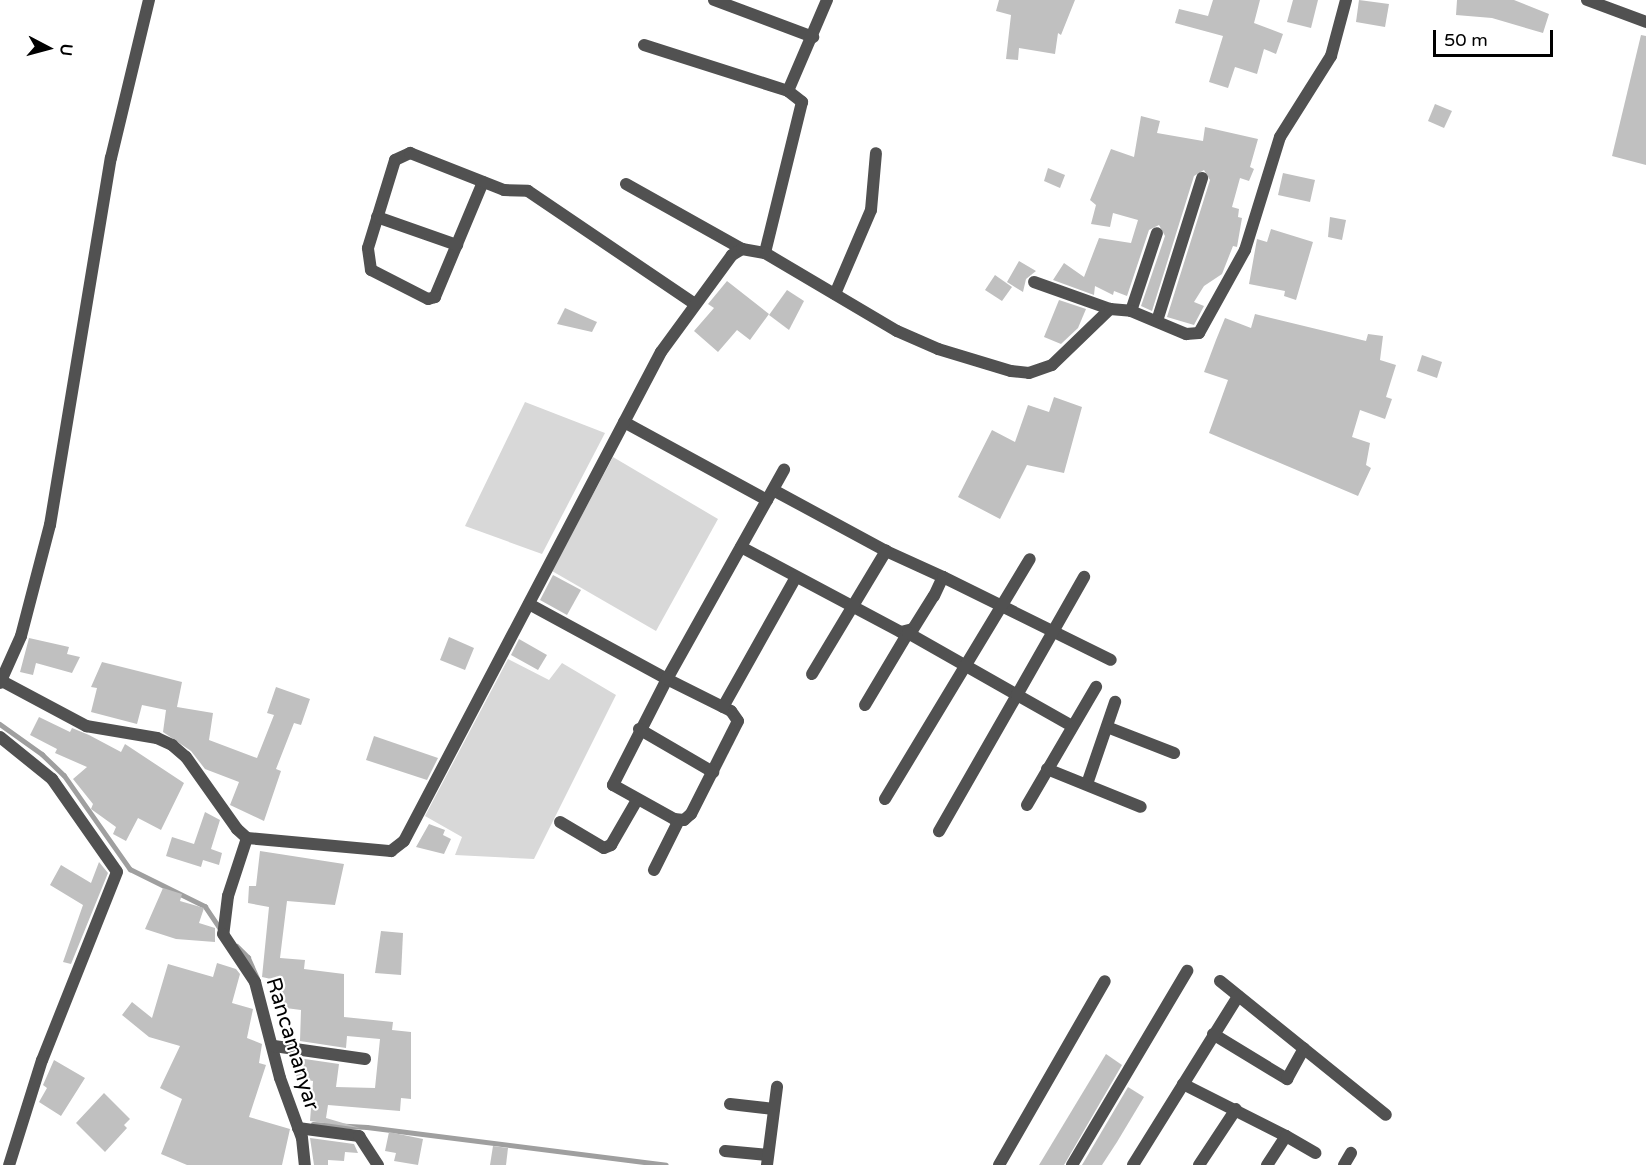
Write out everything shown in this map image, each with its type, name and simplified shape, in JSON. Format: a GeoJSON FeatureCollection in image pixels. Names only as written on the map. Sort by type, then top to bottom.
{"type":"FeatureCollection","features":[{"type":"Feature","properties":{"kind":"street"},"geometry":{"type":"LineString","coordinates":[[149,0],[109,169],[50,525],[21,636],[0,681],[86,726],[157,738],[172,745],[186,757],[237,829],[247,838],[381,853],[404,841],[661,352],[732,255],[742,249]]}},
{"type":"Feature","properties":{"kind":"street"},"geometry":{"type":"LineString","coordinates":[[714,0],[813,37]]}},
{"type":"Feature","properties":{"kind":"street"},"geometry":{"type":"LineString","coordinates":[[788,91],[827,0]]}},
{"type":"Feature","properties":{"kind":"street"},"geometry":{"type":"LineString","coordinates":[[1034,282],[1110,309],[1131,311],[1186,334],[1202,330],[1245,250],[1280,137],[1331,56],[1346,0]]}},
{"type":"Feature","properties":{"kind":"street"},"geometry":{"type":"LineString","coordinates":[[1587,0],[1646,22]]}},
{"type":"Feature","properties":{"kind":"street"},"geometry":{"type":"LineString","coordinates":[[644,45],[797,94],[802,112],[765,253]]}},
{"type":"Feature","properties":{"kind":"street"},"geometry":{"type":"LineString","coordinates":[[483,182],[435,297],[428,299],[371,270],[368,248],[395,160],[402,153],[410,153],[504,190],[528,191],[695,304]]}},
{"type":"Feature","properties":{"kind":"street"},"geometry":{"type":"LineString","coordinates":[[835,294],[871,210],[876,153]]}},
{"type":"Feature","properties":{"kind":"street"},"geometry":{"type":"LineString","coordinates":[[1157,321],[1202,178]]}},
{"type":"Feature","properties":{"kind":"street"},"geometry":{"type":"LineString","coordinates":[[626,184],[742,249],[765,253],[897,331],[938,349],[1011,371],[1029,373],[1052,365],[1110,309]]}},
{"type":"Feature","properties":{"kind":"street"},"geometry":{"type":"LineString","coordinates":[[378,217],[457,245]]}},
{"type":"Feature","properties":{"kind":"street"},"geometry":{"type":"LineString","coordinates":[[1131,311],[1157,233]]}},
{"type":"Feature","properties":{"kind":"street"},"geometry":{"type":"LineString","coordinates":[[624,422],[1111,660]]}},
{"type":"Feature","properties":{"kind":"street"},"geometry":{"type":"LineString","coordinates":[[679,820],[613,785],[639,729],[784,470]]}},
{"type":"Feature","properties":{"kind":"street"},"geometry":{"type":"LineString","coordinates":[[741,547],[852,608],[908,633],[1071,726]]}},
{"type":"Feature","properties":{"kind":"street"},"geometry":{"type":"LineString","coordinates":[[812,674],[886,551]]}},
{"type":"Feature","properties":{"kind":"street"},"geometry":{"type":"LineString","coordinates":[[885,799],[1000,604],[1030,559]]}},
{"type":"Feature","properties":{"kind":"street"},"geometry":{"type":"LineString","coordinates":[[723,707],[796,577]]}},
{"type":"Feature","properties":{"kind":"street"},"geometry":{"type":"LineString","coordinates":[[865,705],[943,577]]}},
{"type":"Feature","properties":{"kind":"street"},"geometry":{"type":"LineString","coordinates":[[939,831],[1084,577]]}},
{"type":"Feature","properties":{"kind":"street"},"geometry":{"type":"LineString","coordinates":[[529,604],[736,716],[737,726],[691,814],[679,820],[654,870]]}},
{"type":"Feature","properties":{"kind":"street"},"geometry":{"type":"LineString","coordinates":[[1027,806],[1071,726],[1096,687]]}},
{"type":"Feature","properties":{"kind":"street"},"geometry":{"type":"LineString","coordinates":[[1087,784],[1115,702]]}},
{"type":"Feature","properties":{"kind":"street"},"geometry":{"type":"LineString","coordinates":[[1107,727],[1174,753]]}},
{"type":"Feature","properties":{"kind":"street"},"geometry":{"type":"LineString","coordinates":[[639,729],[713,772]]}},
{"type":"Feature","properties":{"kind":"street"},"geometry":{"type":"LineString","coordinates":[[0,736],[52,778],[117,872],[42,1060],[9,1165]]}},
{"type":"Feature","properties":{"kind":"street"},"geometry":{"type":"LineString","coordinates":[[1047,769],[1141,807]]}},
{"type":"Feature","properties":{"kind":"street"},"geometry":{"type":"LineString","coordinates":[[560,822],[604,848],[611,845],[638,800]]}},
{"type":"Feature","properties":{"kind":"street","name":"Rancamanyar"},"geometry":{"type":"LineString","coordinates":[[247,838],[228,896],[223,934],[255,982],[298,1128],[305,1165]]}},
{"type":"Feature","properties":{"kind":"street"},"geometry":{"type":"LineString","coordinates":[[1072,1165],[1187,971]]}},
{"type":"Feature","properties":{"kind":"street"},"geometry":{"type":"LineString","coordinates":[[999,1165],[1105,981]]}},
{"type":"Feature","properties":{"kind":"street"},"geometry":{"type":"LineString","coordinates":[[1220,981],[1386,1115]]}},
{"type":"Feature","properties":{"kind":"street"},"geometry":{"type":"LineString","coordinates":[[1133,1165],[1238,996]]}},
{"type":"Feature","properties":{"kind":"street"},"geometry":{"type":"LineString","coordinates":[[1213,1034],[1287,1079],[1304,1048]]}},
{"type":"Feature","properties":{"kind":"street"},"geometry":{"type":"LineString","coordinates":[[273,1046],[365,1059]]}},
{"type":"Feature","properties":{"kind":"street"},"geometry":{"type":"LineString","coordinates":[[1183,1084],[1236,1109],[1316,1153]]}},
{"type":"Feature","properties":{"kind":"street"},"geometry":{"type":"LineString","coordinates":[[725,1151],[768,1160],[777,1087]]}},
{"type":"Feature","properties":{"kind":"street"},"geometry":{"type":"LineString","coordinates":[[730,1104],[774,1109]]}},
{"type":"Feature","properties":{"kind":"street"},"geometry":{"type":"LineString","coordinates":[[1199,1165],[1236,1109]]}},
{"type":"Feature","properties":{"kind":"street"},"geometry":{"type":"LineString","coordinates":[[298,1128],[359,1136],[378,1165]]}},
{"type":"Feature","properties":{"kind":"street"},"geometry":{"type":"LineString","coordinates":[[1267,1165],[1286,1136]]}},
{"type":"Feature","properties":{"kind":"street"},"geometry":{"type":"LineString","coordinates":[[1344,1165],[1352,1153]]}},
{"type":"Feature","properties":{"kind":"shaded area"},"geometry":{"type":"Polygon","coordinates":[[[525,402],[605,433],[542,554],[465,526],[525,402]]]}},
{"type":"Feature","properties":{"kind":"shaded area"},"geometry":{"type":"Polygon","coordinates":[[[613,457],[718,519],[656,631],[552,571],[613,457]]]}},
{"type":"Feature","properties":{"kind":"shaded area"},"geometry":{"type":"Polygon","coordinates":[[[508,659],[549,680],[562,663],[616,695],[534,859],[455,855],[462,837],[425,816],[508,659]]]}},
{"type":"Feature","properties":{"kind":"building"},"geometry":{"type":"Polygon","coordinates":[[[999,0],[1075,0],[1061,35],[1058,33],[1055,54],[1019,48],[1018,60],[1006,59],[1011,15],[996,11],[999,0]]]}},
{"type":"Feature","properties":{"kind":"building"},"geometry":{"type":"Polygon","coordinates":[[[1213,0],[1260,0],[1254,23],[1283,34],[1276,54],[1264,49],[1257,74],[1235,67],[1228,88],[1209,82],[1223,36],[1175,23],[1179,9],[1208,16],[1213,0]]]}},
{"type":"Feature","properties":{"kind":"building"},"geometry":{"type":"Polygon","coordinates":[[[1293,0],[1318,0],[1311,28],[1287,22],[1293,0]]]}},
{"type":"Feature","properties":{"kind":"building"},"geometry":{"type":"Polygon","coordinates":[[[1359,0],[1389,4],[1385,27],[1356,22],[1359,0]]]}},
{"type":"Feature","properties":{"kind":"building"},"geometry":{"type":"Polygon","coordinates":[[[1457,0],[1514,0],[1549,14],[1543,33],[1492,18],[1456,15],[1457,0]]]}},
{"type":"Feature","properties":{"kind":"building"},"geometry":{"type":"Polygon","coordinates":[[[1641,35],[1646,36],[1646,165],[1612,156],[1641,35]]]}},
{"type":"Feature","properties":{"kind":"building"},"geometry":{"type":"Polygon","coordinates":[[[1435,104],[1452,111],[1444,128],[1428,121],[1435,104]]]}},
{"type":"Feature","properties":{"kind":"building"},"geometry":{"type":"Polygon","coordinates":[[[1141,116],[1160,121],[1157,133],[1203,141],[1205,127],[1258,139],[1250,167],[1254,169],[1249,181],[1240,178],[1232,207],[1239,209],[1238,217],[1242,218],[1237,247],[1233,246],[1222,274],[1204,286],[1194,302],[1204,306],[1194,325],[1167,317],[1210,180],[1204,170],[1194,176],[1152,311],[1141,306],[1165,236],[1159,225],[1149,230],[1127,296],[1114,291],[1113,295],[1095,286],[1094,295],[1053,280],[1064,263],[1084,277],[1099,238],[1131,243],[1138,220],[1113,213],[1110,227],[1091,224],[1096,205],[1090,200],[1111,149],[1134,157],[1141,116]]]}},
{"type":"Feature","properties":{"kind":"building"},"geometry":{"type":"Polygon","coordinates":[[[1048,168],[1065,175],[1060,188],[1044,181],[1048,168]]]}},
{"type":"Feature","properties":{"kind":"building"},"geometry":{"type":"Polygon","coordinates":[[[1283,173],[1315,180],[1310,202],[1278,195],[1283,173]]]}},
{"type":"Feature","properties":{"kind":"building"},"geometry":{"type":"Polygon","coordinates":[[[1330,217],[1346,220],[1342,240],[1328,237],[1330,217]]]}},
{"type":"Feature","properties":{"kind":"building"},"geometry":{"type":"Polygon","coordinates":[[[1271,229],[1313,242],[1296,300],[1284,296],[1285,291],[1249,284],[1257,239],[1267,242],[1271,229]]]}},
{"type":"Feature","properties":{"kind":"building"},"geometry":{"type":"Polygon","coordinates":[[[1019,261],[1036,271],[1026,279],[1023,292],[1007,282],[1019,261]]]}},
{"type":"Feature","properties":{"kind":"building"},"geometry":{"type":"Polygon","coordinates":[[[995,275],[1012,287],[1002,301],[985,290],[995,275]]]}},
{"type":"Feature","properties":{"kind":"building"},"geometry":{"type":"Polygon","coordinates":[[[727,281],[769,314],[750,340],[737,330],[718,352],[694,331],[714,308],[708,304],[727,281]]]}},
{"type":"Feature","properties":{"kind":"building"},"geometry":{"type":"Polygon","coordinates":[[[787,290],[804,301],[789,330],[769,315],[787,290]]]}},
{"type":"Feature","properties":{"kind":"building"},"geometry":{"type":"Polygon","coordinates":[[[1059,300],[1086,309],[1078,328],[1061,344],[1044,337],[1059,300]]]}},
{"type":"Feature","properties":{"kind":"building"},"geometry":{"type":"Polygon","coordinates":[[[565,308],[597,322],[592,332],[557,324],[565,308]]]}},
{"type":"Feature","properties":{"kind":"building"},"geometry":{"type":"Polygon","coordinates":[[[1255,314],[1366,341],[1368,334],[1383,336],[1380,360],[1396,365],[1386,397],[1392,399],[1385,419],[1360,410],[1352,437],[1370,443],[1366,465],[1371,468],[1358,496],[1209,433],[1228,380],[1204,372],[1216,340],[1225,318],[1251,328],[1255,314]]]}},
{"type":"Feature","properties":{"kind":"building"},"geometry":{"type":"Polygon","coordinates":[[[1422,355],[1442,362],[1437,378],[1417,371],[1422,355]]]}},
{"type":"Feature","properties":{"kind":"building"},"geometry":{"type":"Polygon","coordinates":[[[1054,397],[1082,407],[1064,473],[1027,465],[1000,519],[958,497],[992,430],[1015,442],[1028,405],[1049,412],[1054,397]]]}},
{"type":"Feature","properties":{"kind":"building"},"geometry":{"type":"Polygon","coordinates":[[[553,575],[581,590],[567,615],[540,600],[553,575]]]}},
{"type":"Feature","properties":{"kind":"building"},"geometry":{"type":"Polygon","coordinates":[[[449,637],[474,648],[465,670],[440,660],[449,637]]]}},
{"type":"Feature","properties":{"kind":"building"},"geometry":{"type":"Polygon","coordinates":[[[29,638],[69,647],[67,654],[80,657],[72,673],[36,663],[33,675],[20,672],[29,638]]]}},
{"type":"Feature","properties":{"kind":"building"},"geometry":{"type":"Polygon","coordinates":[[[519,639],[547,655],[538,670],[511,655],[519,639]]]}},
{"type":"Feature","properties":{"kind":"building"},"geometry":{"type":"Polygon","coordinates":[[[102,662],[182,682],[177,707],[213,713],[209,740],[257,758],[274,715],[267,713],[276,687],[310,699],[301,725],[294,723],[276,769],[281,771],[264,821],[230,805],[239,782],[205,769],[191,751],[163,732],[166,710],[142,705],[137,724],[91,712],[97,688],[91,687],[102,662]]]}},
{"type":"Feature","properties":{"kind":"building"},"geometry":{"type":"Polygon","coordinates":[[[39,717],[70,732],[72,728],[89,735],[121,752],[125,744],[184,783],[161,830],[138,818],[126,841],[113,834],[116,827],[91,809],[93,804],[73,779],[87,767],[55,753],[57,749],[30,735],[39,717]]]}},
{"type":"Feature","properties":{"kind":"building"},"geometry":{"type":"Polygon","coordinates":[[[374,736],[438,758],[427,780],[366,760],[374,736]]]}},
{"type":"Feature","properties":{"kind":"building"},"geometry":{"type":"Polygon","coordinates":[[[205,812],[220,820],[211,849],[222,853],[219,865],[203,860],[201,867],[166,856],[172,837],[194,844],[205,812]]]}},
{"type":"Feature","properties":{"kind":"building"},"geometry":{"type":"Polygon","coordinates":[[[429,824],[445,830],[443,835],[451,839],[444,854],[416,847],[429,824]]]}},
{"type":"Feature","properties":{"kind":"building"},"geometry":{"type":"Polygon","coordinates":[[[260,851],[344,864],[335,905],[287,901],[280,958],[305,960],[304,969],[344,974],[344,1017],[393,1022],[392,1030],[411,1032],[411,1099],[401,1098],[400,1111],[328,1105],[326,1118],[360,1128],[310,1121],[313,1081],[296,1078],[298,1058],[339,1064],[336,1087],[375,1088],[380,1039],[347,1036],[346,1048],[300,1041],[301,1010],[278,1007],[280,981],[262,977],[269,907],[248,903],[249,886],[256,886],[260,851]]]}},
{"type":"Feature","properties":{"kind":"building"},"geometry":{"type":"Polygon","coordinates":[[[99,862],[108,873],[71,964],[63,962],[83,905],[50,885],[61,865],[91,883],[99,862]]]}},
{"type":"Feature","properties":{"kind":"building"},"geometry":{"type":"Polygon","coordinates":[[[163,888],[182,894],[180,901],[204,908],[199,923],[215,928],[215,942],[176,939],[145,929],[163,888]]]}},
{"type":"Feature","properties":{"kind":"building"},"geometry":{"type":"Polygon","coordinates":[[[381,931],[403,933],[401,975],[375,973],[381,931]]]}},
{"type":"Feature","properties":{"kind":"building"},"geometry":{"type":"Polygon","coordinates":[[[217,963],[236,969],[240,974],[232,1003],[253,1009],[247,1038],[262,1044],[259,1063],[266,1065],[249,1117],[290,1129],[282,1165],[187,1165],[161,1154],[182,1099],[160,1088],[180,1046],[149,1037],[122,1015],[132,1002],[152,1018],[168,964],[213,977],[217,963]]]}},
{"type":"Feature","properties":{"kind":"building"},"geometry":{"type":"Polygon","coordinates":[[[1106,1054],[1122,1065],[1064,1165],[1039,1165],[1106,1054]]]}},
{"type":"Feature","properties":{"kind":"building"},"geometry":{"type":"Polygon","coordinates":[[[54,1060],[85,1078],[61,1116],[39,1102],[47,1088],[43,1085],[54,1060]]]}},
{"type":"Feature","properties":{"kind":"building"},"geometry":{"type":"Polygon","coordinates":[[[1128,1087],[1144,1097],[1102,1165],[1082,1165],[1128,1087]]]}},
{"type":"Feature","properties":{"kind":"building"},"geometry":{"type":"Polygon","coordinates":[[[104,1093],[130,1119],[124,1125],[127,1128],[105,1152],[76,1123],[104,1093]]]}},
{"type":"Feature","properties":{"kind":"building"},"geometry":{"type":"Polygon","coordinates":[[[389,1132],[423,1139],[418,1165],[394,1161],[396,1153],[385,1151],[389,1132]]]}},
{"type":"Feature","properties":{"kind":"building"},"geometry":{"type":"Polygon","coordinates":[[[310,1138],[354,1144],[358,1153],[345,1152],[344,1161],[328,1160],[328,1165],[314,1165],[310,1138]]]}},
{"type":"Feature","properties":{"kind":"building"},"geometry":{"type":"Polygon","coordinates":[[[493,1146],[508,1148],[506,1165],[490,1165],[493,1146]]]}},
{"type":"Feature","properties":{"kind":"waterway"},"geometry":{"type":"LineString","coordinates":[[0,724],[42,754],[64,775],[130,869],[205,906],[221,930]]}},
{"type":"Feature","properties":{"kind":"waterway"},"geometry":{"type":"LineString","coordinates":[[237,946],[248,957],[257,977]]}},
{"type":"Feature","properties":{"kind":"waterway"},"geometry":{"type":"LineString","coordinates":[[313,1124],[367,1127],[666,1165]]}}]}
